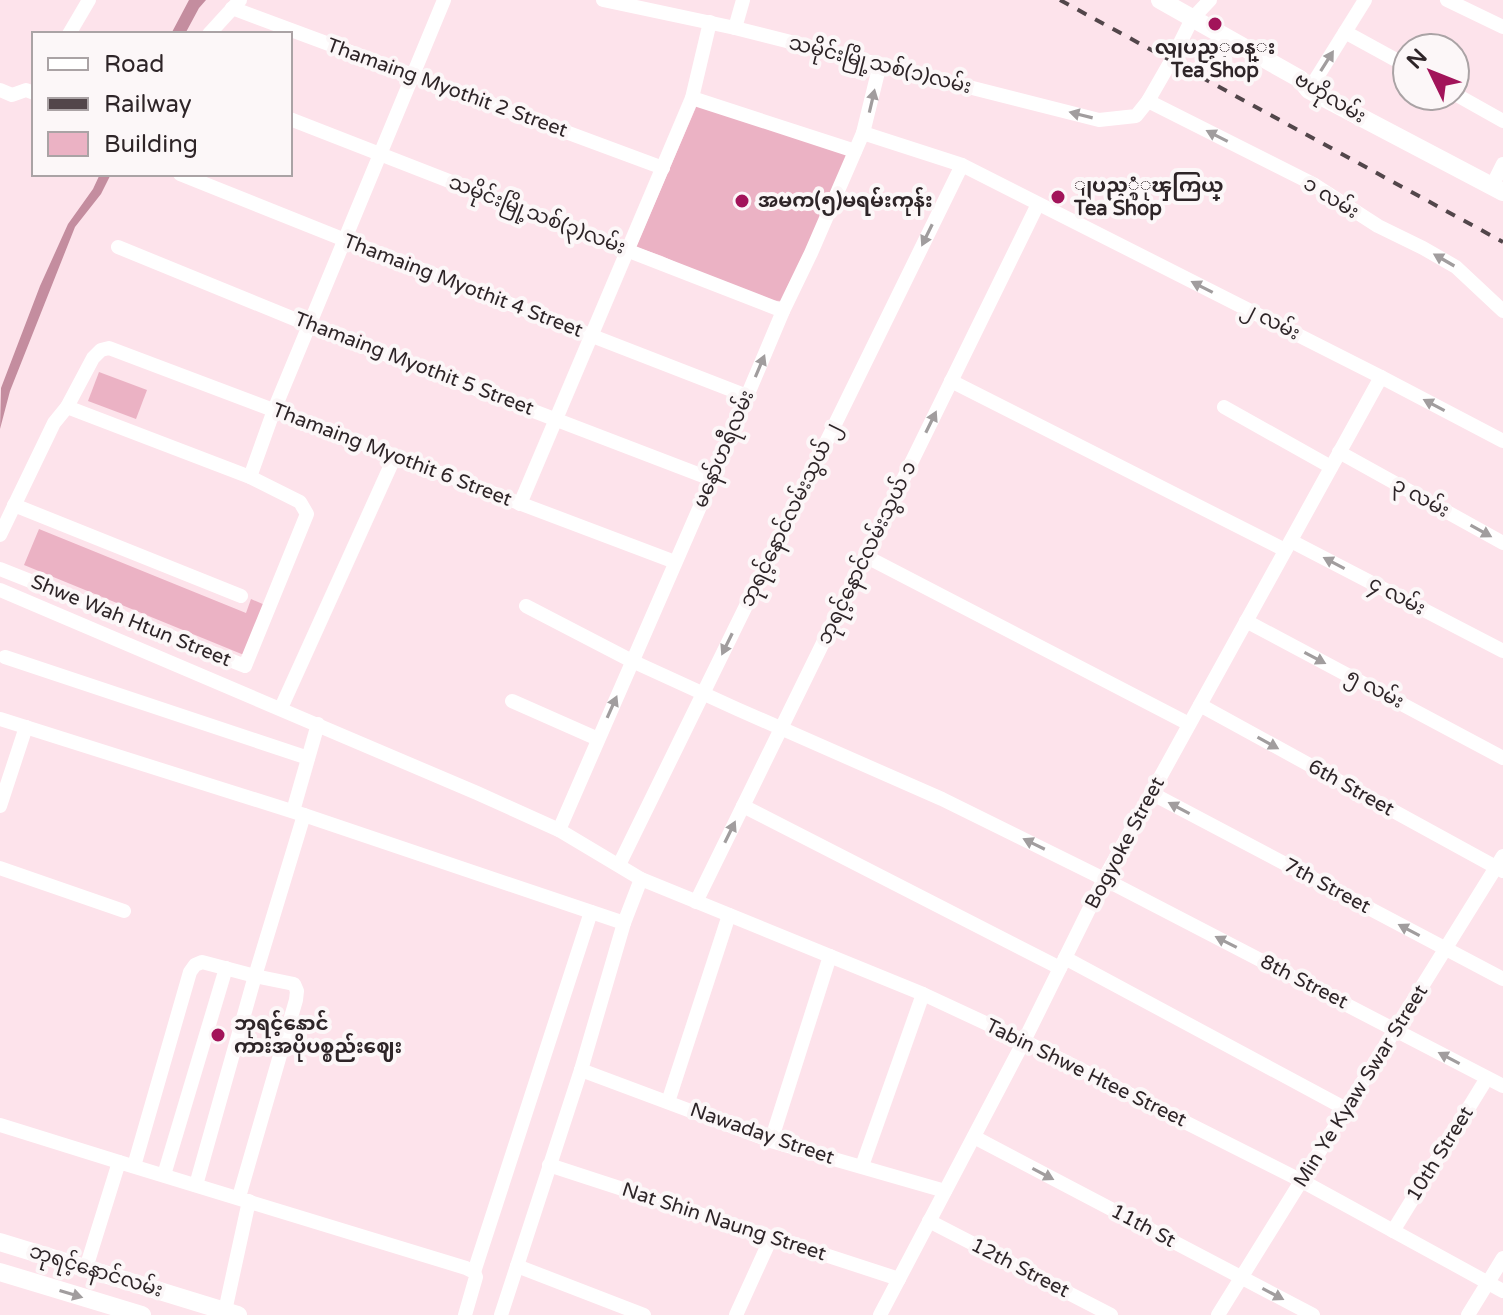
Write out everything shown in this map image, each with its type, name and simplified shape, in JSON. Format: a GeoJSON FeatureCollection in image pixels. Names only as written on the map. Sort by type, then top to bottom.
{"type":"FeatureCollection","features":[{"type":"Feature","properties":{"kind":"main road"},"geometry":{"type":"LineString","coordinates":[[1142,0],[1190,23]]}},
{"type":"Feature","properties":{"kind":"main road","name":"ဗဟိုလမ်း"},"geometry":{"type":"LineString","coordinates":[[1160,0],[1190,23],[1300,79],[1309,90],[1498,189]]}},
{"type":"Feature","properties":{"kind":"main road","name":"ဘုရင့်နောင်လမ်း"},"geometry":{"type":"LineString","coordinates":[[0,1242],[232,1313]]}},
{"type":"Feature","properties":{"kind":"main road","name":"ဘုရင့်နောင်လမ်း"},"geometry":{"type":"LineString","coordinates":[[0,1272],[142,1315]]}},
{"type":"Feature","properties":{"kind":"street"},"geometry":{"type":"LineString","coordinates":[[70,32],[89,0]]}},
{"type":"Feature","properties":{"kind":"street"},"geometry":{"type":"LineString","coordinates":[[0,535],[54,423],[67,407],[250,477],[274,410],[444,0]]}},
{"type":"Feature","properties":{"kind":"street","name":"သမိုင်းမြို့သစ်(၁)လမ်း"},"geometry":{"type":"LineString","coordinates":[[603,0],[735,28],[1099,120],[1136,116],[1148,100]]}},
{"type":"Feature","properties":{"kind":"street"},"geometry":{"type":"LineString","coordinates":[[735,28],[743,0]]}},
{"type":"Feature","properties":{"kind":"street"},"geometry":{"type":"LineString","coordinates":[[1148,100],[1190,23],[1210,0]]}},
{"type":"Feature","properties":{"kind":"street"},"geometry":{"type":"LineString","coordinates":[[1309,90],[1365,0]]}},
{"type":"Feature","properties":{"kind":"street"},"geometry":{"type":"LineString","coordinates":[[1447,0],[1503,27]]}},
{"type":"Feature","properties":{"kind":"street"},"geometry":{"type":"LineString","coordinates":[[211,32],[236,4]]}},
{"type":"Feature","properties":{"kind":"street","name":"Thamaing Myothit 2 Street"},"geometry":{"type":"LineString","coordinates":[[236,4],[413,75],[663,168]]}},
{"type":"Feature","properties":{"kind":"street"},"geometry":{"type":"LineString","coordinates":[[520,504],[692,98],[710,22]]}},
{"type":"Feature","properties":{"kind":"street"},"geometry":{"type":"LineString","coordinates":[[1345,32],[1391,57]]}},
{"type":"Feature","properties":{"kind":"street","name":"မနော်ဟရီလမ်း"},"geometry":{"type":"LineString","coordinates":[[559,830],[863,133],[880,64]]}},
{"type":"Feature","properties":{"kind":"street"},"geometry":{"type":"LineString","coordinates":[[0,90],[12,95],[26,90],[32,92]]}},
{"type":"Feature","properties":{"kind":"street"},"geometry":{"type":"LineString","coordinates":[[692,98],[855,151]]}},
{"type":"Feature","properties":{"kind":"street","name":"၁ လမ်း"},"geometry":{"type":"LineString","coordinates":[[1148,100],[1313,184],[1378,226],[1456,267],[1503,311]]}},
{"type":"Feature","properties":{"kind":"street"},"geometry":{"type":"LineString","coordinates":[[1471,103],[1503,121]]}},
{"type":"Feature","properties":{"kind":"street","name":"သမိုင်းမြို့သစ်(၃)လမ်း"},"geometry":{"type":"LineString","coordinates":[[292,120],[783,311]]}},
{"type":"Feature","properties":{"kind":"street","name":"၂ လမ်း"},"geometry":{"type":"LineString","coordinates":[[863,133],[962,165],[1503,441]]}},
{"type":"Feature","properties":{"kind":"street"},"geometry":{"type":"LineString","coordinates":[[1498,189],[1503,164]]}},
{"type":"Feature","properties":{"kind":"street","name":"ဘုရင့်နောင်လမ်းသွယ် ၂"},"geometry":{"type":"LineString","coordinates":[[619,865],[962,165]]}},
{"type":"Feature","properties":{"kind":"street","name":"Thamaing Myothit 4 Street"},"geometry":{"type":"LineString","coordinates":[[185,176],[747,396]]}},
{"type":"Feature","properties":{"kind":"street","name":"ဘုရင့်နောင်လမ်းသွယ် ၁"},"geometry":{"type":"LineString","coordinates":[[696,902],[1038,204]]}},
{"type":"Feature","properties":{"kind":"street","name":"Thamaing Myothit 5 Street"},"geometry":{"type":"LineString","coordinates":[[118,247],[309,325],[711,479]]}},
{"type":"Feature","properties":{"kind":"street","name":"Thamaing Myothit 6 Street"},"geometry":{"type":"LineString","coordinates":[[67,407],[93,358],[101,350],[109,348],[675,562]]}},
{"type":"Feature","properties":{"kind":"street","name":"Bogyoke Street"},"geometry":{"type":"LineString","coordinates":[[880,1315],[1024,1041],[1104,879],[1381,377]]}},
{"type":"Feature","properties":{"kind":"street","name":"၄ လမ်း"},"geometry":{"type":"LineString","coordinates":[[951,381],[1503,651]]}},
{"type":"Feature","properties":{"kind":"street"},"geometry":{"type":"LineString","coordinates":[[1224,407],[1331,467]]}},
{"type":"Feature","properties":{"kind":"street","name":"၃ လမ်း"},"geometry":{"type":"LineString","coordinates":[[1339,452],[1503,543]]}},
{"type":"Feature","properties":{"kind":"street"},"geometry":{"type":"LineString","coordinates":[[281,708],[395,456]]}},
{"type":"Feature","properties":{"kind":"street","name":"Shwe Wah Htun Street"},"geometry":{"type":"LineString","coordinates":[[0,569],[245,666],[307,514],[300,502],[250,477]]}},
{"type":"Feature","properties":{"kind":"street"},"geometry":{"type":"LineString","coordinates":[[14,505],[241,596]]}},
{"type":"Feature","properties":{"kind":"street"},"geometry":{"type":"LineString","coordinates":[[865,556],[1189,724]]}},
{"type":"Feature","properties":{"kind":"street","name":"Tabin Shwe Htee Street"},"geometry":{"type":"LineString","coordinates":[[0,590],[281,708],[559,830],[648,882],[923,994],[1024,1041],[1302,1181],[1503,1291]]}},
{"type":"Feature","properties":{"kind":"street","name":"8th Street"},"geometry":{"type":"LineString","coordinates":[[526,606],[632,661],[942,799],[1104,879],[1503,1086]]}},
{"type":"Feature","properties":{"kind":"street","name":"၅ လမ်း"},"geometry":{"type":"LineString","coordinates":[[1246,621],[1503,758]]}},
{"type":"Feature","properties":{"kind":"street"},"geometry":{"type":"LineString","coordinates":[[5,657],[308,758]]}},
{"type":"Feature","properties":{"kind":"street"},"geometry":{"type":"LineString","coordinates":[[512,701],[598,739]]}},
{"type":"Feature","properties":{"kind":"street","name":"6th Street"},"geometry":{"type":"LineString","coordinates":[[1200,705],[1501,865]]}},
{"type":"Feature","properties":{"kind":"street"},"geometry":{"type":"LineString","coordinates":[[0,719],[298,813],[624,923]]}},
{"type":"Feature","properties":{"kind":"street"},"geometry":{"type":"LineString","coordinates":[[196,1185],[255,976],[318,724]]}},
{"type":"Feature","properties":{"kind":"street"},"geometry":{"type":"LineString","coordinates":[[0,806],[26,727]]}},
{"type":"Feature","properties":{"kind":"street","name":"7th Street"},"geometry":{"type":"LineString","coordinates":[[1151,793],[1503,979]]}},
{"type":"Feature","properties":{"kind":"street"},"geometry":{"type":"LineString","coordinates":[[743,806],[1063,963],[1346,1109]]}},
{"type":"Feature","properties":{"kind":"street","name":"Min Ye Kyaw Swar Street"},"geometry":{"type":"LineString","coordinates":[[1218,1315],[1501,865]]}},
{"type":"Feature","properties":{"kind":"street"},"geometry":{"type":"LineString","coordinates":[[0,868],[124,911]]}},
{"type":"Feature","properties":{"kind":"street"},"geometry":{"type":"LineString","coordinates":[[501,1315],[581,1070],[624,923],[648,882]]}},
{"type":"Feature","properties":{"kind":"street"},"geometry":{"type":"LineString","coordinates":[[465,1315],[476,1277],[474,1272],[591,912]]}},
{"type":"Feature","properties":{"kind":"street"},"geometry":{"type":"LineString","coordinates":[[668,1102],[729,915]]}},
{"type":"Feature","properties":{"kind":"street"},"geometry":{"type":"LineString","coordinates":[[771,1141],[830,956]]}},
{"type":"Feature","properties":{"kind":"street"},"geometry":{"type":"LineString","coordinates":[[134,1166],[190,972],[195,965],[202,962],[294,984],[296,1000],[244,1199],[232,1313]]}},
{"type":"Feature","properties":{"kind":"street"},"geometry":{"type":"LineString","coordinates":[[164,1175],[226,968]]}},
{"type":"Feature","properties":{"kind":"street"},"geometry":{"type":"LineString","coordinates":[[862,1166],[923,994]]}},
{"type":"Feature","properties":{"kind":"street","name":"Nawaday Street"},"geometry":{"type":"LineString","coordinates":[[581,1070],[771,1141],[945,1191]]}},
{"type":"Feature","properties":{"kind":"street","name":"10th Street"},"geometry":{"type":"LineString","coordinates":[[1393,1231],[1487,1078]]}},
{"type":"Feature","properties":{"kind":"street"},"geometry":{"type":"LineString","coordinates":[[0,1125],[419,1252],[474,1272]]}},
{"type":"Feature","properties":{"kind":"street","name":"11th St"},"geometry":{"type":"LineString","coordinates":[[974,1137],[1313,1315]]}},
{"type":"Feature","properties":{"kind":"street"},"geometry":{"type":"LineString","coordinates":[[86,1268],[119,1162]]}},
{"type":"Feature","properties":{"kind":"street","name":"Nat Shin Naung Street"},"geometry":{"type":"LineString","coordinates":[[549,1165],[899,1279]]}},
{"type":"Feature","properties":{"kind":"street","name":"12th Street"},"geometry":{"type":"LineString","coordinates":[[929,1221],[1111,1315]]}},
{"type":"Feature","properties":{"kind":"street"},"geometry":{"type":"LineString","coordinates":[[736,1315],[771,1238]]}},
{"type":"Feature","properties":{"kind":"street"},"geometry":{"type":"LineString","coordinates":[[1468,1315],[1503,1258]]}},
{"type":"Feature","properties":{"kind":"street"},"geometry":{"type":"LineString","coordinates":[[517,1266],[644,1315]]}},
{"type":"Feature","properties":{"kind":"shaded area"},"geometry":{"type":"Polygon","coordinates":[[[189,0],[206,0],[186,32],[172,32],[189,0]]]}},
{"type":"Feature","properties":{"kind":"shaded area"},"geometry":{"type":"Polygon","coordinates":[[[99,176],[110,176],[101,194],[75,227],[10,391],[0,429],[1,388],[40,286],[68,224],[99,176]]]}},
{"type":"Feature","properties":{"kind":"building","name":"အမက(၅)မရမ်းကုန်း"},"geometry":{"type":"Polygon","coordinates":[[[697,105],[849,154],[783,301],[757,300],[636,247],[697,105]]]}},
{"type":"Feature","properties":{"kind":"building"},"geometry":{"type":"Polygon","coordinates":[[[99,372],[147,390],[136,419],[88,401],[99,372]]]}},
{"type":"Feature","properties":{"kind":"building"},"geometry":{"type":"Polygon","coordinates":[[[39,529],[246,613],[251,599],[265,605],[244,655],[24,565],[39,529]]]}},
{"type":"Feature","properties":{"kind":"railway"},"geometry":{"type":"LineString","coordinates":[[1060,0],[1503,242]]}},
{"type":"Feature","properties":{"kind":"place","name":"လျပည့္ဝန္း Tea Shop"},"geometry":{"type":"Point","coordinates":[1215,24]}},
{"type":"Feature","properties":{"kind":"place","name":"ျပည့္စံုၾကြယ္ Tea Shop"},"geometry":{"type":"Point","coordinates":[1058,197]}},
{"type":"Feature","properties":{"kind":"place","name":"အမက(၅)မရမ်းကုန်း"},"geometry":{"type":"Point","coordinates":[742,201]}},
{"type":"Feature","properties":{"kind":"place","name":"ဘုရင့်နောင် ကားအပိုပစ္စည်းဈေး"},"geometry":{"type":"Point","coordinates":[218,1035]}}]}
